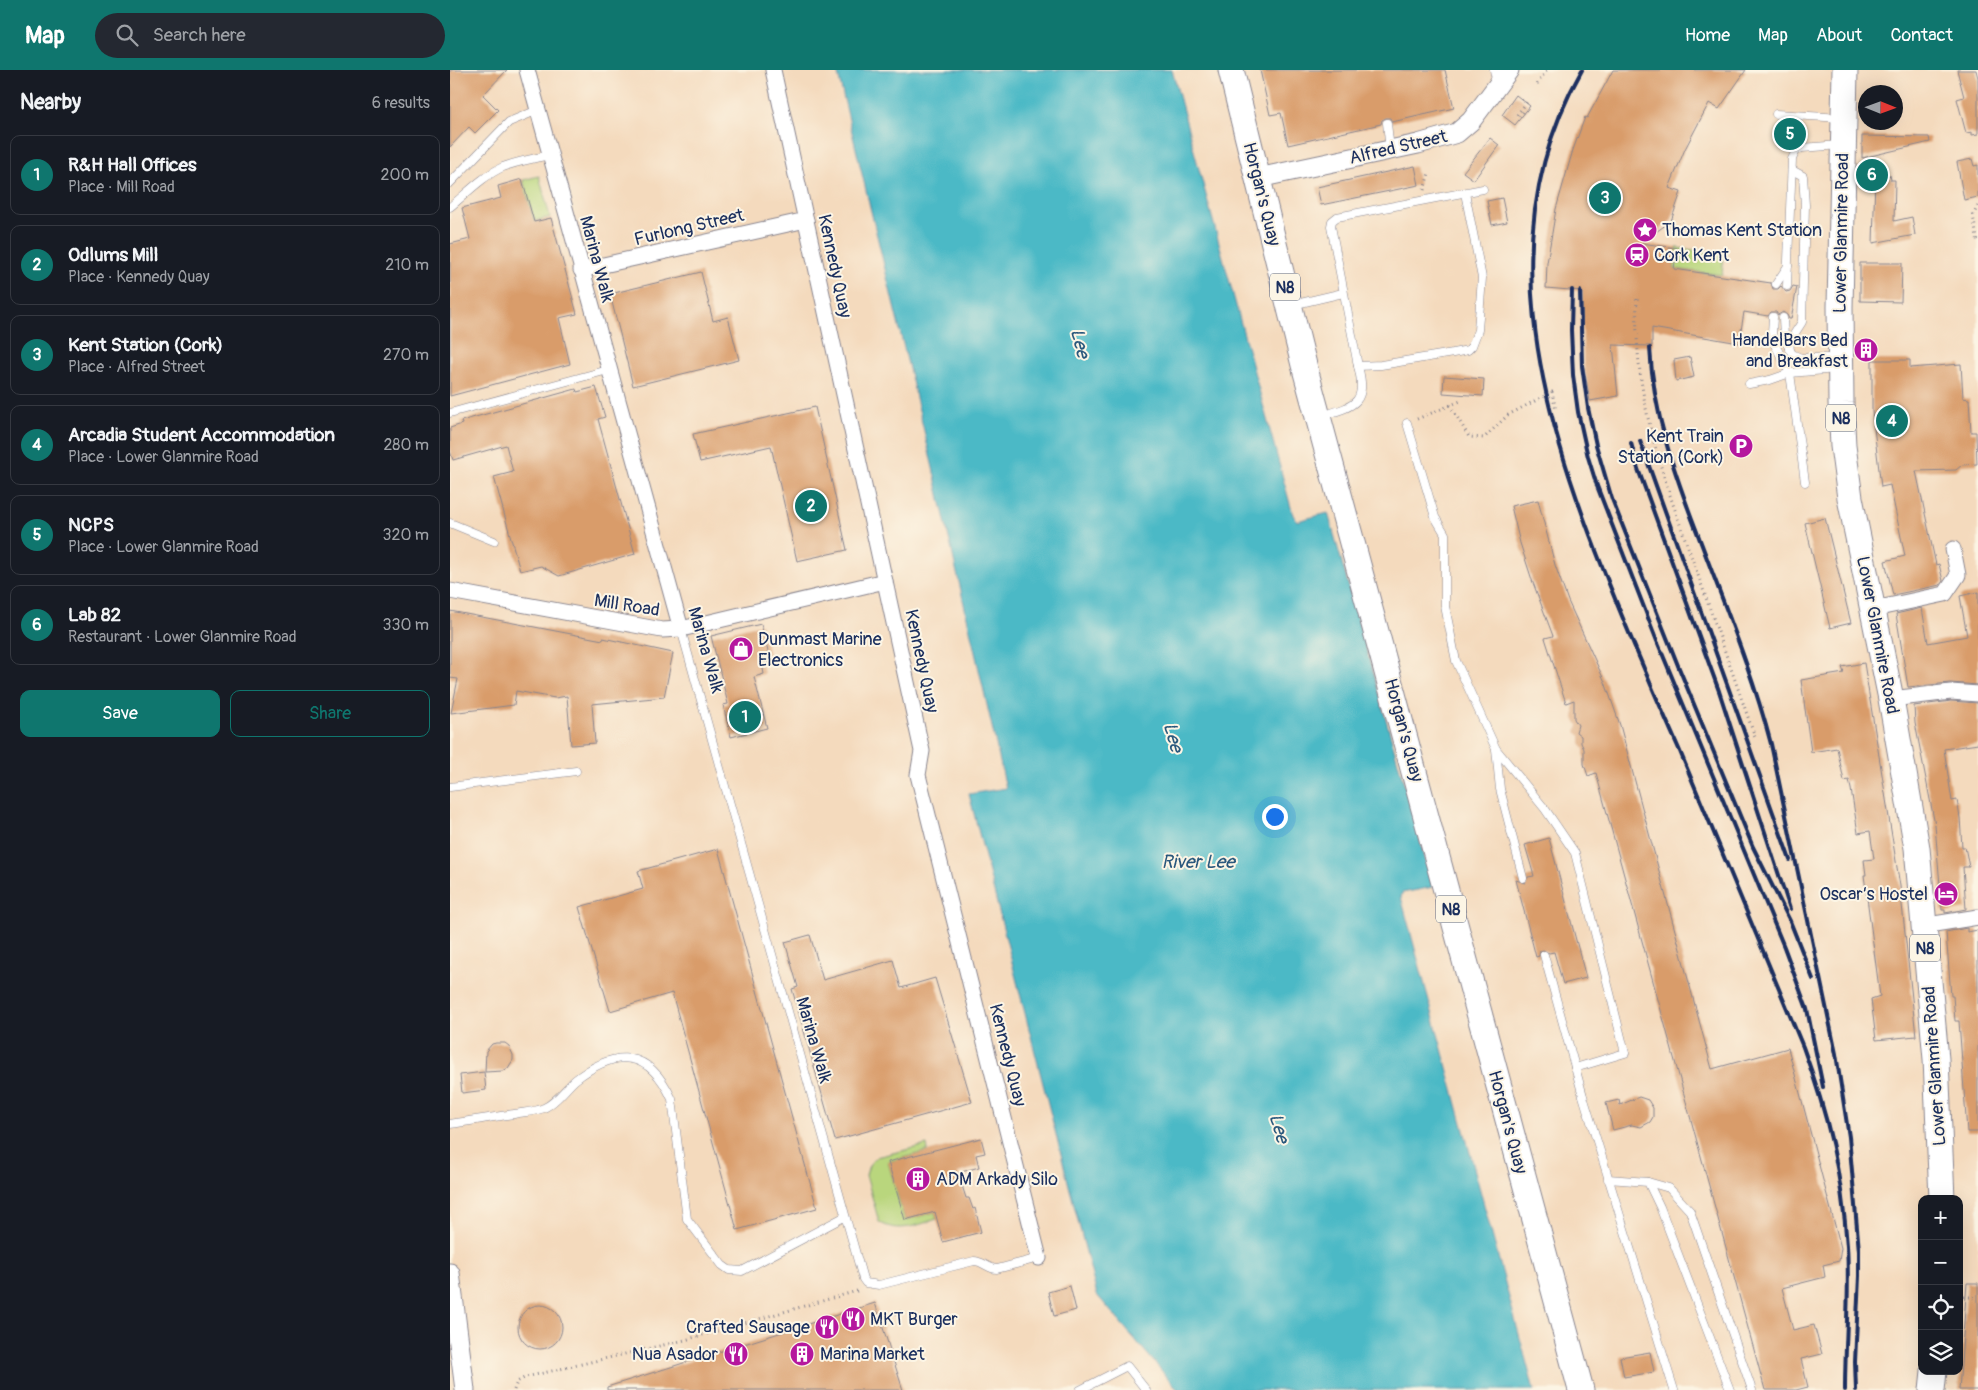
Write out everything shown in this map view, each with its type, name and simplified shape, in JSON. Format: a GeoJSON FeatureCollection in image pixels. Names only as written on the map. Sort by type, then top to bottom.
{"type":"FeatureCollection","features":[{"type":"Feature","properties":{"kind":"highway","name":"Horgan's Quay"},"geometry":{"type":"LineString","coordinates":[[1231,70],[1304,365],[1580,1390]]}},
{"type":"Feature","properties":{"kind":"highway","name":"Lower Glanmire Road"},"geometry":{"type":"LineString","coordinates":[[1845,70],[1842,145],[1840,364],[1844,455],[1850,498],[1874,609],[1917,848],[1922,926],[1936,1059],[1942,1195]]}},
{"type":"Feature","properties":{"kind":"highway"},"geometry":{"type":"LineString","coordinates":[[1932,1390],[1934,1375]]}},
{"type":"Feature","properties":{"kind":"street","name":"Marina Walk"},"geometry":{"type":"LineString","coordinates":[[526,70],[681,629]]}},
{"type":"Feature","properties":{"kind":"street","name":"Kennedy Quay"},"geometry":{"type":"LineString","coordinates":[[773,70],[922,752],[918,775],[1039,1258]]}},
{"type":"Feature","properties":{"kind":"street","name":"Alfred Street"},"geometry":{"type":"LineString","coordinates":[[1258,178],[1390,150],[1457,133],[1471,121],[1495,78],[1509,70]]}},
{"type":"Feature","properties":{"kind":"street","name":"Furlong Street"},"geometry":{"type":"LineString","coordinates":[[580,270],[806,220]]}},
{"type":"Feature","properties":{"kind":"street"},"geometry":{"type":"LineString","coordinates":[[1874,609],[1945,594],[1958,575],[1953,549]]}},
{"type":"Feature","properties":{"kind":"street","name":"Mill Road"},"geometry":{"type":"LineString","coordinates":[[450,591],[662,630],[681,629],[885,581]]}},
{"type":"Feature","properties":{"kind":"street"},"geometry":{"type":"LineString","coordinates":[[1891,699],[1952,692],[1978,694]]}},
{"type":"Feature","properties":{"kind":"street"},"geometry":{"type":"LineString","coordinates":[[1922,926],[1978,916]]}},
{"type":"Feature","properties":{"kind":"street"},"geometry":{"type":"LineString","coordinates":[[450,1273],[465,1390]]}},
{"type":"Feature","properties":{"kind":"lane"},"geometry":{"type":"LineString","coordinates":[[450,183],[509,122],[538,110]]}},
{"type":"Feature","properties":{"kind":"lane"},"geometry":{"type":"LineString","coordinates":[[1776,114],[1844,118]]}},
{"type":"Feature","properties":{"kind":"lane"},"geometry":{"type":"LineString","coordinates":[[1387,123],[1390,150]]}},
{"type":"Feature","properties":{"kind":"lane"},"geometry":{"type":"LineString","coordinates":[[1787,286],[1792,158],[1796,151],[1802,148],[1842,145]]}},
{"type":"Feature","properties":{"kind":"lane"},"geometry":{"type":"LineString","coordinates":[[450,207],[483,179],[503,167],[549,156]]}},
{"type":"Feature","properties":{"kind":"lane"},"geometry":{"type":"LineString","coordinates":[[1789,349],[1791,339],[1802,322],[1805,205],[1803,176],[1792,170]]}},
{"type":"Feature","properties":{"kind":"lane"},"geometry":{"type":"LineString","coordinates":[[1319,417],[1350,406],[1358,399],[1363,384],[1343,294],[1331,226],[1332,221],[1337,217],[1483,189]]}},
{"type":"Feature","properties":{"kind":"lane"},"geometry":{"type":"LineString","coordinates":[[1358,366],[1381,366],[1444,355],[1468,350],[1472,346],[1478,330],[1482,278],[1465,193]]}},
{"type":"Feature","properties":{"kind":"lane"},"geometry":{"type":"LineString","coordinates":[[1776,284],[1788,266]]}},
{"type":"Feature","properties":{"kind":"lane"},"geometry":{"type":"LineString","coordinates":[[1290,306],[1343,294]]}},
{"type":"Feature","properties":{"kind":"lane"},"geometry":{"type":"LineString","coordinates":[[1773,317],[1772,333],[1775,345],[1790,373],[1805,482]]}},
{"type":"Feature","properties":{"kind":"lane"},"geometry":{"type":"LineString","coordinates":[[1783,318],[1784,337],[1792,354],[1801,358],[1840,364]]}},
{"type":"Feature","properties":{"kind":"lane"},"geometry":{"type":"LineString","coordinates":[[1749,384],[1770,380],[1790,373],[1840,364]]}},
{"type":"Feature","properties":{"kind":"lane"},"geometry":{"type":"LineString","coordinates":[[450,413],[608,370]]}},
{"type":"Feature","properties":{"kind":"lane"},"geometry":{"type":"LineString","coordinates":[[1407,423],[1435,517],[1445,534],[1445,606],[1456,661],[1496,749],[1545,809],[1575,853],[1625,1053],[1575,1068]]}},
{"type":"Feature","properties":{"kind":"lane"},"geometry":{"type":"LineString","coordinates":[[450,523],[494,541]]}},
{"type":"Feature","properties":{"kind":"lane","name":"Marina Walk"},"geometry":{"type":"LineString","coordinates":[[681,629],[863,1280],[866,1283],[879,1285]]}},
{"type":"Feature","properties":{"kind":"lane"},"geometry":{"type":"LineString","coordinates":[[1496,749],[1500,789],[1523,878]]}},
{"type":"Feature","properties":{"kind":"lane"},"geometry":{"type":"LineString","coordinates":[[450,788],[576,771]]}},
{"type":"Feature","properties":{"kind":"lane"},"geometry":{"type":"LineString","coordinates":[[1544,955],[1608,1179],[1674,1390]]}},
{"type":"Feature","properties":{"kind":"lane"},"geometry":{"type":"LineString","coordinates":[[450,1124],[546,1108],[574,1081],[599,1065],[610,1060],[627,1058],[652,1069],[659,1076],[672,1099],[687,1218],[722,1265],[729,1270],[742,1271],[844,1217]]}},
{"type":"Feature","properties":{"kind":"lane"},"geometry":{"type":"LineString","coordinates":[[1608,1179],[1648,1182],[1669,1188],[1690,1211],[1752,1390]]}},
{"type":"Feature","properties":{"kind":"lane"},"geometry":{"type":"LineString","coordinates":[[1648,1182],[1730,1390]]}},
{"type":"Feature","properties":{"kind":"lane"},"geometry":{"type":"LineString","coordinates":[[879,1285],[974,1261],[997,1269],[1039,1258]]}},
{"type":"Feature","properties":{"kind":"lane"},"geometry":{"type":"LineString","coordinates":[[1080,1390],[1127,1366],[1146,1390]]}},
{"type":"Feature","properties":{"kind":"path"},"geometry":{"type":"LineString","coordinates":[[1537,84],[1548,70]]}},
{"type":"Feature","properties":{"kind":"path"},"geometry":{"type":"LineString","coordinates":[[1525,109],[1518,117],[1527,102]]}},
{"type":"Feature","properties":{"kind":"path"},"geometry":{"type":"LineString","coordinates":[[1424,187],[1429,173]]}},
{"type":"Feature","properties":{"kind":"path"},"geometry":{"type":"LineString","coordinates":[[1978,206],[1973,215],[1978,244]]}},
{"type":"Feature","properties":{"kind":"path"},"geometry":{"type":"LineString","coordinates":[[1637,299],[1640,377],[1656,452],[1756,740]]}},
{"type":"Feature","properties":{"kind":"path"},"geometry":{"type":"LineString","coordinates":[[1450,405],[1469,437],[1484,438],[1508,415],[1552,392],[1556,411]]}},
{"type":"Feature","properties":{"kind":"path"},"geometry":{"type":"LineString","coordinates":[[1407,423],[1462,400]]}},
{"type":"Feature","properties":{"kind":"path"},"geometry":{"type":"LineString","coordinates":[[514,1390],[517,1382],[526,1376],[685,1340],[879,1285]]}},
{"type":"Feature","properties":{"kind":"path"},"geometry":{"type":"LineString","coordinates":[[1963,1297],[1978,1297]]}},
{"type":"Feature","properties":{"kind":"path"},"geometry":{"type":"LineString","coordinates":[[881,1318],[904,1311]]}},
{"type":"Feature","properties":{"kind":"green space"},"geometry":{"type":"Polygon","coordinates":[[[539,176],[550,217],[534,221],[523,180],[539,176]]]}},
{"type":"Feature","properties":{"kind":"green space"},"geometry":{"type":"Polygon","coordinates":[[[1677,248],[1724,254],[1722,275],[1674,269],[1677,248]]]}},
{"type":"Feature","properties":{"kind":"green space"},"geometry":{"type":"Polygon","coordinates":[[[927,1145],[928,1151],[888,1162],[905,1220],[935,1212],[937,1219],[908,1227],[886,1226],[879,1222],[866,1175],[869,1165],[876,1157],[927,1145]]]}},
{"type":"Feature","properties":{"kind":"water","name":"River Lee"},"geometry":{"type":"Polygon","coordinates":[[[837,70],[1172,70],[1293,515],[1297,521],[1328,513],[1433,887],[1402,893],[1401,897],[1534,1390],[1178,1390],[1097,1295],[969,794],[1006,788],[933,468],[837,70]]]}},
{"type":"Feature","properties":{"kind":"building"},"geometry":{"type":"Polygon","coordinates":[[[450,70],[507,70],[483,95],[498,110],[475,133],[469,127],[450,147],[450,70]]]}},
{"type":"Feature","properties":{"kind":"building"},"geometry":{"type":"Polygon","coordinates":[[[1260,70],[1445,70],[1454,108],[1392,122],[1390,118],[1386,118],[1382,120],[1381,124],[1288,145],[1281,113],[1270,115],[1260,70]]]}},
{"type":"Feature","properties":{"kind":"building"},"geometry":{"type":"Polygon","coordinates":[[[1613,70],[1746,70],[1719,109],[1709,103],[1685,149],[1669,188],[1681,192],[1671,221],[1641,243],[1677,248],[1674,269],[1771,283],[1773,289],[1778,289],[1781,286],[1786,292],[1790,291],[1793,286],[1797,287],[1791,319],[1783,312],[1778,315],[1776,312],[1771,312],[1768,316],[1744,312],[1739,343],[1652,328],[1652,346],[1613,345],[1618,396],[1590,401],[1583,362],[1582,291],[1546,288],[1547,263],[1556,209],[1573,150],[1585,117],[1587,118],[1613,70]]]}},
{"type":"Feature","properties":{"kind":"building"},"geometry":{"type":"Polygon","coordinates":[[[1957,70],[1976,70],[1978,78],[1978,134],[1966,133],[1957,99],[1964,97],[1957,70]]]}},
{"type":"Feature","properties":{"kind":"building"},"geometry":{"type":"Polygon","coordinates":[[[1516,95],[1530,106],[1515,125],[1502,115],[1516,95]]]}},
{"type":"Feature","properties":{"kind":"building"},"geometry":{"type":"Polygon","coordinates":[[[1862,136],[1929,137],[1930,142],[1862,158],[1862,136]]]}},
{"type":"Feature","properties":{"kind":"building"},"geometry":{"type":"Polygon","coordinates":[[[1490,138],[1499,145],[1474,180],[1463,172],[1490,138]]]}},
{"type":"Feature","properties":{"kind":"building"},"geometry":{"type":"Polygon","coordinates":[[[1972,159],[1974,166],[1978,165],[1978,197],[1964,200],[1957,162],[1972,159]]]}},
{"type":"Feature","properties":{"kind":"building"},"geometry":{"type":"Polygon","coordinates":[[[1415,166],[1419,185],[1321,205],[1317,187],[1415,166]]]}},
{"type":"Feature","properties":{"kind":"building"},"geometry":{"type":"Polygon","coordinates":[[[1890,175],[1891,180],[1895,180],[1894,221],[1912,217],[1915,235],[1873,243],[1875,177],[1890,175]]]}},
{"type":"Feature","properties":{"kind":"building"},"geometry":{"type":"Polygon","coordinates":[[[522,179],[534,222],[551,218],[577,314],[559,318],[570,364],[450,396],[450,244],[470,239],[462,208],[501,198],[498,186],[522,179]]]}},
{"type":"Feature","properties":{"kind":"building"},"geometry":{"type":"Polygon","coordinates":[[[1502,198],[1507,222],[1492,225],[1487,201],[1502,198]]]}},
{"type":"Feature","properties":{"kind":"building"},"geometry":{"type":"Polygon","coordinates":[[[1860,263],[1902,263],[1901,302],[1860,301],[1860,263]]]}},
{"type":"Feature","properties":{"kind":"building"},"geometry":{"type":"Polygon","coordinates":[[[701,272],[713,321],[728,317],[739,360],[633,386],[610,294],[701,272]]]}},
{"type":"Feature","properties":{"kind":"building"},"geometry":{"type":"Polygon","coordinates":[[[1690,357],[1694,377],[1676,381],[1674,360],[1690,357]]]}},
{"type":"Feature","properties":{"kind":"building"},"geometry":{"type":"Polygon","coordinates":[[[1872,360],[1910,360],[1910,368],[1961,364],[1963,398],[1969,399],[1971,432],[1976,432],[1977,464],[1962,465],[1956,470],[1916,471],[1936,565],[1939,564],[1943,581],[1940,585],[1893,595],[1885,561],[1905,556],[1890,485],[1881,487],[1872,411],[1872,360]]]}},
{"type":"Feature","properties":{"kind":"building"},"geometry":{"type":"Polygon","coordinates":[[[1444,376],[1484,379],[1483,396],[1443,393],[1444,376]]]}},
{"type":"Feature","properties":{"kind":"building"},"geometry":{"type":"Polygon","coordinates":[[[596,387],[605,417],[598,419],[635,554],[559,576],[541,566],[520,571],[494,477],[513,472],[506,445],[453,460],[450,451],[450,428],[462,424],[461,421],[576,389],[577,392],[596,387]]]}},
{"type":"Feature","properties":{"kind":"building"},"geometry":{"type":"Polygon","coordinates":[[[815,407],[847,550],[797,561],[771,446],[700,462],[693,434],[815,407]]]}},
{"type":"Feature","properties":{"kind":"building"},"geometry":{"type":"Polygon","coordinates":[[[1538,500],[1555,565],[1568,601],[1605,682],[1620,725],[1712,1069],[1788,1048],[1841,1248],[1839,1261],[1823,1265],[1825,1277],[1782,1288],[1793,1330],[1814,1325],[1822,1354],[1801,1359],[1808,1387],[1796,1390],[1765,1390],[1596,773],[1588,776],[1584,764],[1584,749],[1581,743],[1581,736],[1576,732],[1578,725],[1574,719],[1574,700],[1566,703],[1545,638],[1553,636],[1520,543],[1511,506],[1538,500]]]}},
{"type":"Feature","properties":{"kind":"building"},"geometry":{"type":"Polygon","coordinates":[[[1825,518],[1851,623],[1830,628],[1805,523],[1825,518]]]}},
{"type":"Feature","properties":{"kind":"building"},"geometry":{"type":"Polygon","coordinates":[[[1978,592],[1978,685],[1950,683],[1908,687],[1896,614],[1922,608],[1928,643],[1967,636],[1960,596],[1978,592]]]}},
{"type":"Feature","properties":{"kind":"building"},"geometry":{"type":"Polygon","coordinates":[[[450,611],[603,640],[603,638],[673,653],[664,697],[592,704],[595,743],[571,745],[567,696],[555,698],[516,691],[514,705],[451,713],[458,679],[450,678],[450,611]]]}},
{"type":"Feature","properties":{"kind":"building"},"geometry":{"type":"Polygon","coordinates":[[[761,624],[771,662],[762,664],[764,674],[754,677],[767,728],[731,737],[723,705],[728,704],[711,636],[761,624]]]}},
{"type":"Feature","properties":{"kind":"building"},"geometry":{"type":"Polygon","coordinates":[[[1864,663],[1900,886],[1916,1036],[1876,1040],[1871,999],[1880,996],[1864,875],[1866,875],[1864,860],[1874,859],[1870,831],[1858,833],[1849,780],[1844,781],[1837,748],[1811,752],[1801,680],[1844,673],[1842,667],[1864,663]]]}},
{"type":"Feature","properties":{"kind":"building"},"geometry":{"type":"Polygon","coordinates":[[[1951,701],[1978,703],[1978,744],[1944,749],[1952,801],[1957,800],[1962,847],[1965,847],[1969,867],[1963,867],[1966,909],[1945,913],[1945,910],[1942,910],[1935,825],[1915,723],[1914,706],[1951,701]]]}},
{"type":"Feature","properties":{"kind":"building"},"geometry":{"type":"Polygon","coordinates":[[[1549,838],[1586,978],[1563,984],[1554,952],[1549,953],[1543,950],[1536,957],[1516,880],[1525,883],[1528,877],[1534,876],[1525,845],[1549,838]]]}},
{"type":"Feature","properties":{"kind":"building"},"geometry":{"type":"Polygon","coordinates":[[[718,849],[817,1208],[737,1230],[672,993],[610,1011],[579,907],[643,889],[638,871],[718,849]]]}},
{"type":"Feature","properties":{"kind":"building"},"geometry":{"type":"Polygon","coordinates":[[[1967,928],[1967,932],[1978,930],[1978,1132],[1967,1132],[1959,1021],[1955,1021],[1953,996],[1951,996],[1946,932],[1967,928]]]}},
{"type":"Feature","properties":{"kind":"building"},"geometry":{"type":"Polygon","coordinates":[[[810,935],[823,980],[893,960],[901,988],[935,978],[972,1102],[835,1140],[792,989],[798,987],[785,942],[810,935]]]}},
{"type":"Feature","properties":{"kind":"building"},"geometry":{"type":"Polygon","coordinates":[[[505,1043],[509,1046],[513,1060],[508,1068],[503,1071],[485,1072],[486,1051],[492,1044],[505,1043]]]}},
{"type":"Feature","properties":{"kind":"building"},"geometry":{"type":"Polygon","coordinates":[[[484,1072],[486,1090],[462,1093],[460,1075],[484,1072]]]}},
{"type":"Feature","properties":{"kind":"building"},"geometry":{"type":"Polygon","coordinates":[[[1639,1097],[1648,1100],[1653,1108],[1653,1117],[1650,1122],[1641,1127],[1632,1125],[1613,1130],[1606,1103],[1619,1100],[1620,1105],[1639,1097]]]}},
{"type":"Feature","properties":{"kind":"building"},"geometry":{"type":"Polygon","coordinates":[[[981,1138],[985,1153],[976,1155],[979,1167],[958,1173],[966,1198],[969,1198],[973,1209],[975,1208],[981,1232],[943,1242],[935,1212],[905,1220],[888,1162],[981,1138]]]}},
{"type":"Feature","properties":{"kind":"building"},"geometry":{"type":"Polygon","coordinates":[[[1967,1283],[1978,1283],[1978,1390],[1959,1390],[1960,1375],[1963,1375],[1963,1336],[1967,1283]]]}},
{"type":"Feature","properties":{"kind":"building"},"geometry":{"type":"Polygon","coordinates":[[[1070,1286],[1076,1310],[1054,1316],[1048,1292],[1070,1286]]]}},
{"type":"Feature","properties":{"kind":"building","name":"Marina Market"},"geometry":{"type":"Polygon","coordinates":[[[875,1303],[903,1390],[607,1390],[607,1387],[875,1303]]]}},
{"type":"Feature","properties":{"kind":"building"},"geometry":{"type":"Polygon","coordinates":[[[540,1305],[552,1309],[558,1315],[562,1327],[558,1339],[552,1345],[540,1349],[528,1345],[522,1339],[518,1327],[522,1315],[528,1309],[540,1305]]]}},
{"type":"Feature","properties":{"kind":"building"},"geometry":{"type":"Polygon","coordinates":[[[1650,1352],[1654,1372],[1624,1377],[1620,1357],[1650,1352]]]}},
{"type":"Feature","properties":{"kind":"railway"},"geometry":{"type":"LineString","coordinates":[[1582,70],[1554,131],[1537,193],[1531,256],[1534,318],[1544,381],[1559,444],[1602,566],[1803,1047],[1820,1097],[1837,1169],[1845,1220],[1848,1282],[1845,1390]]}},
{"type":"Feature","properties":{"kind":"railway"},"geometry":{"type":"LineString","coordinates":[[1572,290],[1573,375],[1578,412],[1588,457],[1597,486],[1657,641],[1784,947],[1807,1009],[1823,1087]]}},
{"type":"Feature","properties":{"kind":"railway"},"geometry":{"type":"LineString","coordinates":[[1580,291],[1582,366],[1588,408],[1596,445],[1612,499],[1753,847],[1790,921],[1813,979]]}},
{"type":"Feature","properties":{"kind":"railway"},"geometry":{"type":"LineString","coordinates":[[1650,348],[1655,396],[1673,465],[1746,663],[1771,744],[1836,1054],[1849,1137],[1859,1251],[1855,1362],[1856,1390]]}},
{"type":"Feature","properties":{"kind":"railway"},"geometry":{"type":"LineString","coordinates":[[1640,441],[1790,860]]}},
{"type":"Feature","properties":{"kind":"railway"},"geometry":{"type":"LineString","coordinates":[[1631,443],[1638,469],[1719,691],[1790,909]]}},
{"type":"Feature","properties":{"kind":"place","name":"NCPS"},"geometry":{"type":"Point","coordinates":[1790,134]}},
{"type":"Feature","properties":{"kind":"place","name":"Lab 82"},"geometry":{"type":"Point","coordinates":[1872,175]}},
{"type":"Feature","properties":{"kind":"place","name":"Kent Station (Cork)"},"geometry":{"type":"Point","coordinates":[1605,198]}},
{"type":"Feature","properties":{"kind":"place","name":"Thomas Kent Station"},"geometry":{"type":"Point","coordinates":[1645,230]}},
{"type":"Feature","properties":{"kind":"place","name":"Cork Kent"},"geometry":{"type":"Point","coordinates":[1637,255]}},
{"type":"Feature","properties":{"kind":"place","name":"HandelBars Bed and Breakfast"},"geometry":{"type":"Point","coordinates":[1866,350]}},
{"type":"Feature","properties":{"kind":"place","name":"Arcadia Student Accommodation"},"geometry":{"type":"Point","coordinates":[1892,421]}},
{"type":"Feature","properties":{"kind":"place","name":"Kent Train Station (Cork)"},"geometry":{"type":"Point","coordinates":[1741,446]}},
{"type":"Feature","properties":{"kind":"place","name":"Odlums Mill"},"geometry":{"type":"Point","coordinates":[811,506]}},
{"type":"Feature","properties":{"kind":"place","name":"Dunmast Marine Electronics"},"geometry":{"type":"Point","coordinates":[741,649]}},
{"type":"Feature","properties":{"kind":"place","name":"R&H Hall Offices"},"geometry":{"type":"Point","coordinates":[745,717]}},
{"type":"Feature","properties":{"kind":"place","name":"Oscar’s Hostel"},"geometry":{"type":"Point","coordinates":[1946,894]}},
{"type":"Feature","properties":{"kind":"place","name":"ADM Arkady Silo"},"geometry":{"type":"Point","coordinates":[918,1179]}},
{"type":"Feature","properties":{"kind":"place","name":"MKT Burger"},"geometry":{"type":"Point","coordinates":[853,1319]}},
{"type":"Feature","properties":{"kind":"place","name":"Crafted Sausage"},"geometry":{"type":"Point","coordinates":[827,1327]}},
{"type":"Feature","properties":{"kind":"place","name":"Nua Asador"},"geometry":{"type":"Point","coordinates":[736,1354]}},
{"type":"Feature","properties":{"kind":"place","name":"Marina Market"},"geometry":{"type":"Point","coordinates":[802,1354]}},
{"type":"Feature","properties":{"kind":"water label","name":"Lee"},"geometry":{"type":"Point","coordinates":[1081,343]}},
{"type":"Feature","properties":{"kind":"water label","name":"Lee"},"geometry":{"type":"Point","coordinates":[1174,737]}},
{"type":"Feature","properties":{"kind":"water label","name":"Lee"},"geometry":{"type":"Point","coordinates":[1280,1128]}}]}
